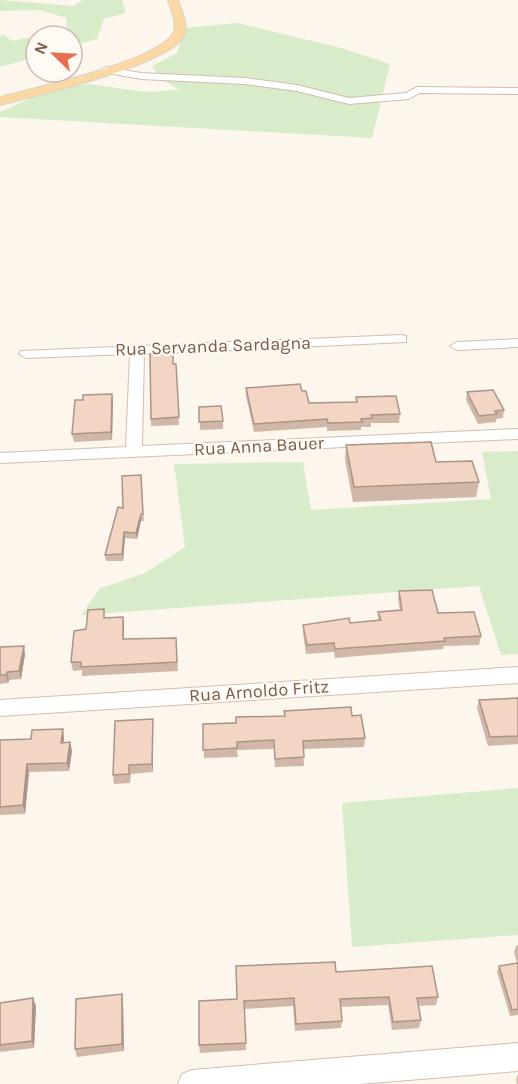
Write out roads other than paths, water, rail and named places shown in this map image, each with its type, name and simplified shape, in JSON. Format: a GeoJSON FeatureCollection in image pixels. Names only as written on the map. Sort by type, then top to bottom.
{"type":"FeatureCollection","features":[{"type":"Feature","properties":{"kind":"main road"},"geometry":{"type":"LineString","coordinates":[[0,93],[147,56],[173,42],[181,29],[173,0]]}},
{"type":"Feature","properties":{"kind":"main road"},"geometry":{"type":"LineString","coordinates":[[0,101],[100,68],[150,46],[158,41],[166,30]]}},
{"type":"Feature","properties":{"kind":"street"},"geometry":{"type":"LineString","coordinates":[[100,68],[141,76],[245,81],[297,88],[349,101],[409,96],[417,90],[518,91]]}},
{"type":"Feature","properties":{"kind":"street","name":"Rua Servanda Sardagna"},"geometry":{"type":"LineString","coordinates":[[26,354],[401,339]]}},
{"type":"Feature","properties":{"kind":"street"},"geometry":{"type":"LineString","coordinates":[[457,346],[518,344]]}},
{"type":"Feature","properties":{"kind":"street"},"geometry":{"type":"LineString","coordinates":[[134,452],[137,349]]}},
{"type":"Feature","properties":{"kind":"street","name":"Rua Anna Bauer"},"geometry":{"type":"LineString","coordinates":[[0,458],[518,434]]}},
{"type":"Feature","properties":{"kind":"street","name":"Rua Arnoldo Fritz"},"geometry":{"type":"LineString","coordinates":[[0,708],[518,675]]}},
{"type":"Feature","properties":{"kind":"street"},"geometry":{"type":"LineString","coordinates":[[192,1084],[518,1057]]}}]}
